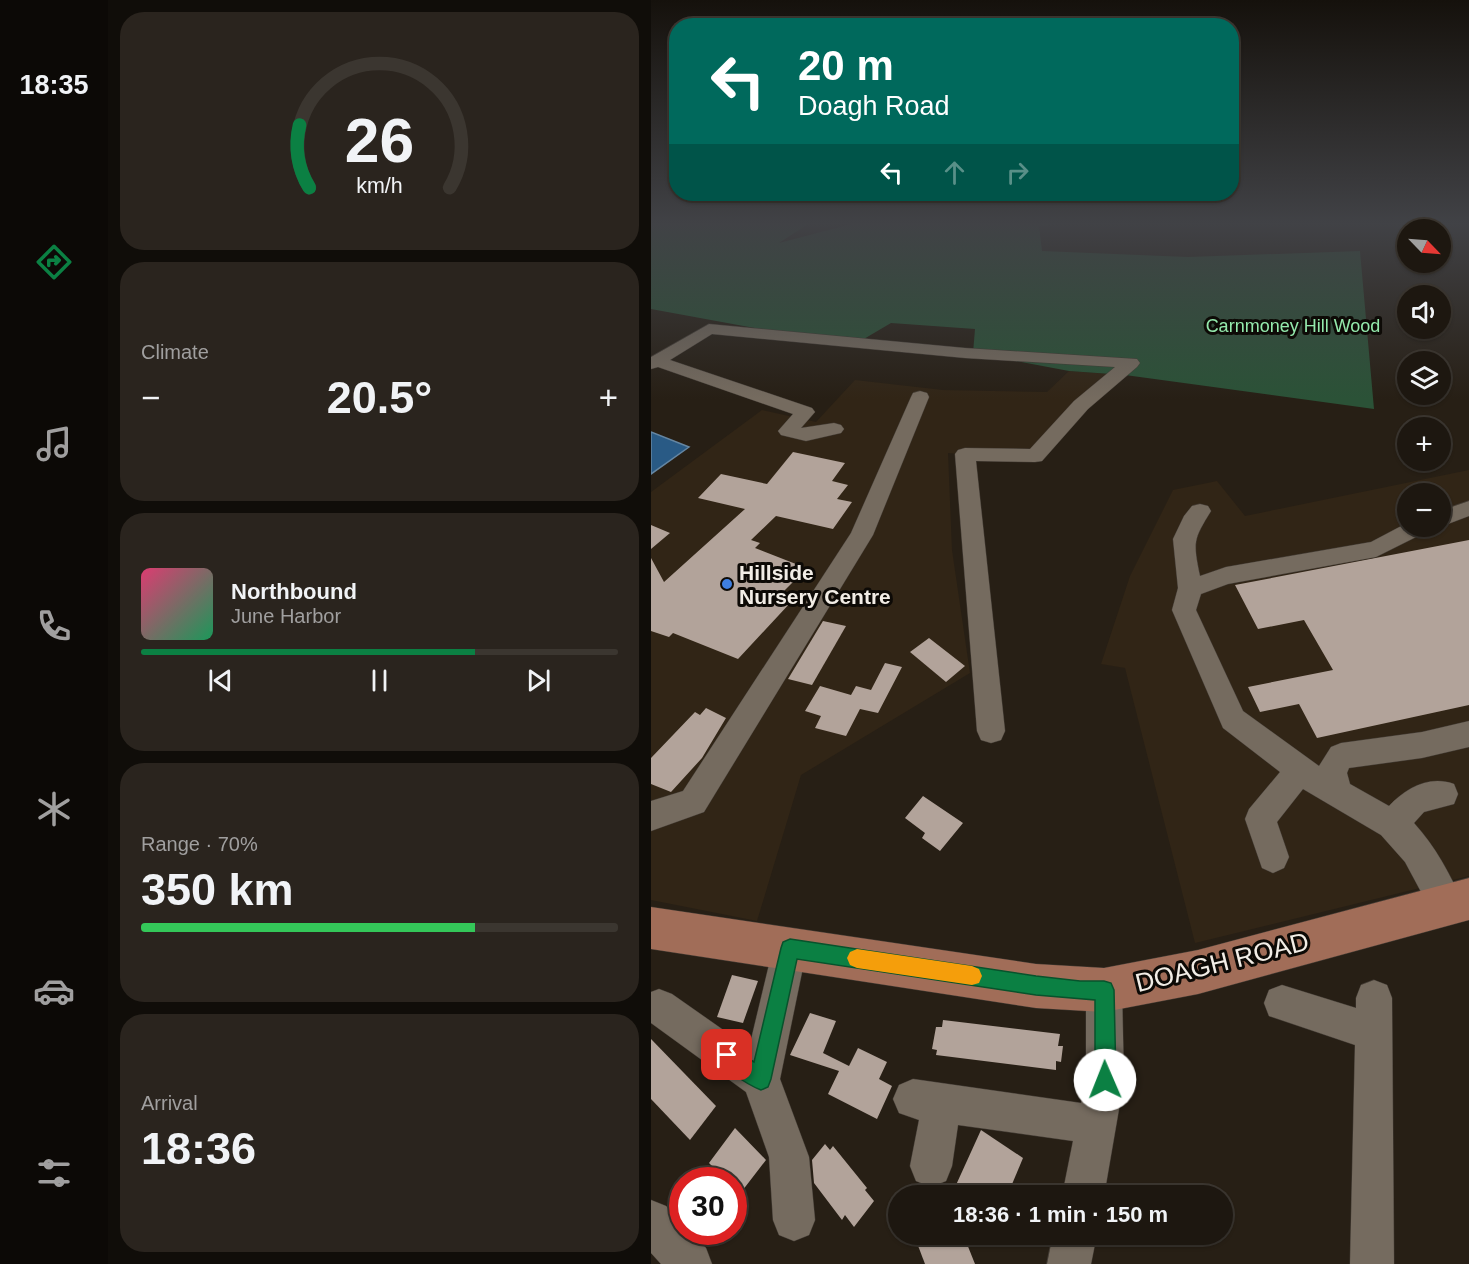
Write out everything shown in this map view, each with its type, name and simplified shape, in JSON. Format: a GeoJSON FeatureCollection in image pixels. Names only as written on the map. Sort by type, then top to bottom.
{"type":"FeatureCollection","features":[{"type":"Feature","properties":{"kind":"main road","name":"DOAGH ROAD"},"geometry":{"type":"LineString","coordinates":[[651,928],[1036,986],[1104,990],[1198,972],[1458,902]]}},
{"type":"Feature","properties":{"kind":"street"},"geometry":{"type":"LineString","coordinates":[[653,362],[709,329],[965,353],[1131,363],[1081,405],[1035,456],[965,454],[991,731]]}},
{"type":"Feature","properties":{"kind":"street"},"geometry":{"type":"LineString","coordinates":[[653,362],[805,412],[788,430],[806,435],[834,429]]}},
{"type":"Feature","properties":{"kind":"street"},"geometry":{"type":"LineString","coordinates":[[651,816],[693,802],[862,535],[920,397]]}},
{"type":"Feature","properties":{"kind":"street"},"geometry":{"type":"LineString","coordinates":[[1451,515],[1469,508]]}},
{"type":"Feature","properties":{"kind":"street"},"geometry":{"type":"LineString","coordinates":[[1200,511],[1188,523],[1182,538],[1190,588],[1184,610],[1233,719],[1300,770],[1392,824],[1404,834],[1458,902]]}},
{"type":"Feature","properties":{"kind":"street"},"geometry":{"type":"LineString","coordinates":[[1190,588],[1226,576],[1376,549],[1399,537]]}},
{"type":"Feature","properties":{"kind":"street"},"geometry":{"type":"LineString","coordinates":[[1338,791],[1332,777],[1332,766],[1341,756],[1422,745],[1469,735]]}},
{"type":"Feature","properties":{"kind":"street"},"geometry":{"type":"LineString","coordinates":[[1273,857],[1260,819],[1300,770]]}},
{"type":"Feature","properties":{"kind":"street"},"geometry":{"type":"LineString","coordinates":[[1392,824],[1415,800],[1443,794]]}},
{"type":"Feature","properties":{"kind":"street"},"geometry":{"type":"LineString","coordinates":[[790,948],[761,1079],[789,1157],[794,1220]]}},
{"type":"Feature","properties":{"kind":"street"},"geometry":{"type":"LineString","coordinates":[[1085,1185],[1105,1080],[1104,990]]}},
{"type":"Feature","properties":{"kind":"street"},"geometry":{"type":"LineString","coordinates":[[1282,1003],[1374,1016],[1372,1264]]}},
{"type":"Feature","properties":{"kind":"street"},"geometry":{"type":"LineString","coordinates":[[659,1006],[761,1079]]}},
{"type":"Feature","properties":{"kind":"street"},"geometry":{"type":"LineString","coordinates":[[931,1166],[927,1102],[1098,1125]]}},
{"type":"Feature","properties":{"kind":"street"},"geometry":{"type":"LineString","coordinates":[[655,1234],[690,1264]]}},
{"type":"Feature","properties":{"kind":"street"},"geometry":{"type":"LineString","coordinates":[[1069,1264],[1073,1245]]}},
{"type":"Feature","properties":{"kind":"shaded area"},"geometry":{"type":"Polygon","coordinates":[[[1069,371],[1125,375],[1080,410],[1039,461],[948,453],[952,550],[970,673],[801,775],[757,921],[651,900],[651,492],[762,410],[816,422],[855,380],[943,390],[1047,392],[1069,371]]]}},
{"type":"Feature","properties":{"kind":"shaded area"},"geometry":{"type":"Polygon","coordinates":[[[1469,470],[1469,876],[1195,943],[1125,668],[1101,664],[1130,576],[1173,490],[1217,481],[1245,516],[1397,485],[1397,537],[1451,537],[1451,483],[1406,483],[1469,470]]]}},
{"type":"Feature","properties":{"kind":"green space","name":"Carnmoney Hill Wood"},"geometry":{"type":"Polygon","coordinates":[[[651,281],[1363,281],[1374,409],[1125,375],[1069,371],[973,353],[975,329],[891,323],[852,346],[651,309],[651,281]]]}},
{"type":"Feature","properties":{"kind":"water"},"geometry":{"type":"Polygon","coordinates":[[[651,432],[689,447],[651,474],[651,432]]]}},
{"type":"Feature","properties":{"kind":"building","name":"Hillside Nursery Centre"},"geometry":{"type":"Polygon","coordinates":[[[793,452],[845,463],[832,481],[848,485],[837,499],[852,502],[833,529],[776,516],[751,540],[760,543],[755,548],[801,566],[791,576],[797,578],[778,597],[791,602],[738,659],[673,633],[669,637],[651,631],[651,558],[664,582],[745,509],[698,498],[721,474],[767,484],[793,452]]]}},
{"type":"Feature","properties":{"kind":"building"},"geometry":{"type":"Polygon","coordinates":[[[651,525],[670,533],[651,549],[651,525]]]}},
{"type":"Feature","properties":{"kind":"building"},"geometry":{"type":"Polygon","coordinates":[[[1469,540],[1469,705],[1317,738],[1299,704],[1260,712],[1248,687],[1333,670],[1304,620],[1258,629],[1235,585],[1469,540]]]}},
{"type":"Feature","properties":{"kind":"building"},"geometry":{"type":"Polygon","coordinates":[[[823,621],[846,626],[812,685],[788,679],[823,621]]]}},
{"type":"Feature","properties":{"kind":"building"},"geometry":{"type":"Polygon","coordinates":[[[929,638],[965,666],[946,682],[910,652],[929,638]]]}},
{"type":"Feature","properties":{"kind":"building"},"geometry":{"type":"Polygon","coordinates":[[[885,663],[902,667],[878,713],[860,709],[846,736],[815,728],[821,716],[805,711],[820,686],[851,695],[856,686],[871,690],[885,663]]]}},
{"type":"Feature","properties":{"kind":"building"},"geometry":{"type":"Polygon","coordinates":[[[706,708],[726,718],[702,758],[671,792],[651,784],[651,758],[695,712],[700,715],[706,708]]]}},
{"type":"Feature","properties":{"kind":"building"},"geometry":{"type":"Polygon","coordinates":[[[923,796],[963,823],[940,851],[922,838],[925,833],[905,818],[923,796]]]}},
{"type":"Feature","properties":{"kind":"building"},"geometry":{"type":"Polygon","coordinates":[[[732,975],[758,981],[743,1023],[717,1017],[732,975]]]}},
{"type":"Feature","properties":{"kind":"building"},"geometry":{"type":"Polygon","coordinates":[[[810,1013],[836,1021],[823,1053],[849,1066],[858,1048],[887,1062],[879,1079],[892,1086],[877,1119],[828,1094],[839,1071],[790,1055],[810,1013]]]}},
{"type":"Feature","properties":{"kind":"building"},"geometry":{"type":"Polygon","coordinates":[[[943,1020],[1060,1034],[1058,1046],[1063,1046],[1061,1062],[1056,1061],[1056,1070],[936,1055],[937,1050],[932,1049],[936,1027],[942,1027],[943,1020]]]}},
{"type":"Feature","properties":{"kind":"building"},"geometry":{"type":"Polygon","coordinates":[[[651,1039],[716,1106],[690,1140],[651,1099],[651,1039]]]}},
{"type":"Feature","properties":{"kind":"building"},"geometry":{"type":"Polygon","coordinates":[[[735,1128],[766,1160],[747,1185],[747,1167],[713,1167],[709,1163],[735,1128]]]}},
{"type":"Feature","properties":{"kind":"building"},"geometry":{"type":"Polygon","coordinates":[[[981,1130],[1023,1158],[1012,1185],[956,1185],[981,1130]]]}},
{"type":"Feature","properties":{"kind":"building"},"geometry":{"type":"Polygon","coordinates":[[[825,1144],[830,1150],[833,1146],[867,1188],[865,1190],[874,1201],[854,1227],[845,1215],[842,1220],[814,1183],[812,1160],[825,1144]]]}},
{"type":"Feature","properties":{"kind":"building"},"geometry":{"type":"Polygon","coordinates":[[[918,1245],[967,1245],[975,1264],[925,1264],[918,1245]]]}},
{"type":"Feature","properties":{"kind":"slow traffic"},"geometry":{"type":"LineString","coordinates":[[857,958],[972,976]]}},
{"type":"Feature","properties":{"kind":"place","name":"Hillside Nursery Centre"},"geometry":{"type":"Point","coordinates":[727,584]}},
{"type":"Feature","properties":{"kind":"route"},"geometry":{"type":"LineString","coordinates":[[727,1055],[761,1079],[790,948],[1036,986],[1104,990],[1105,1080]]}}]}
